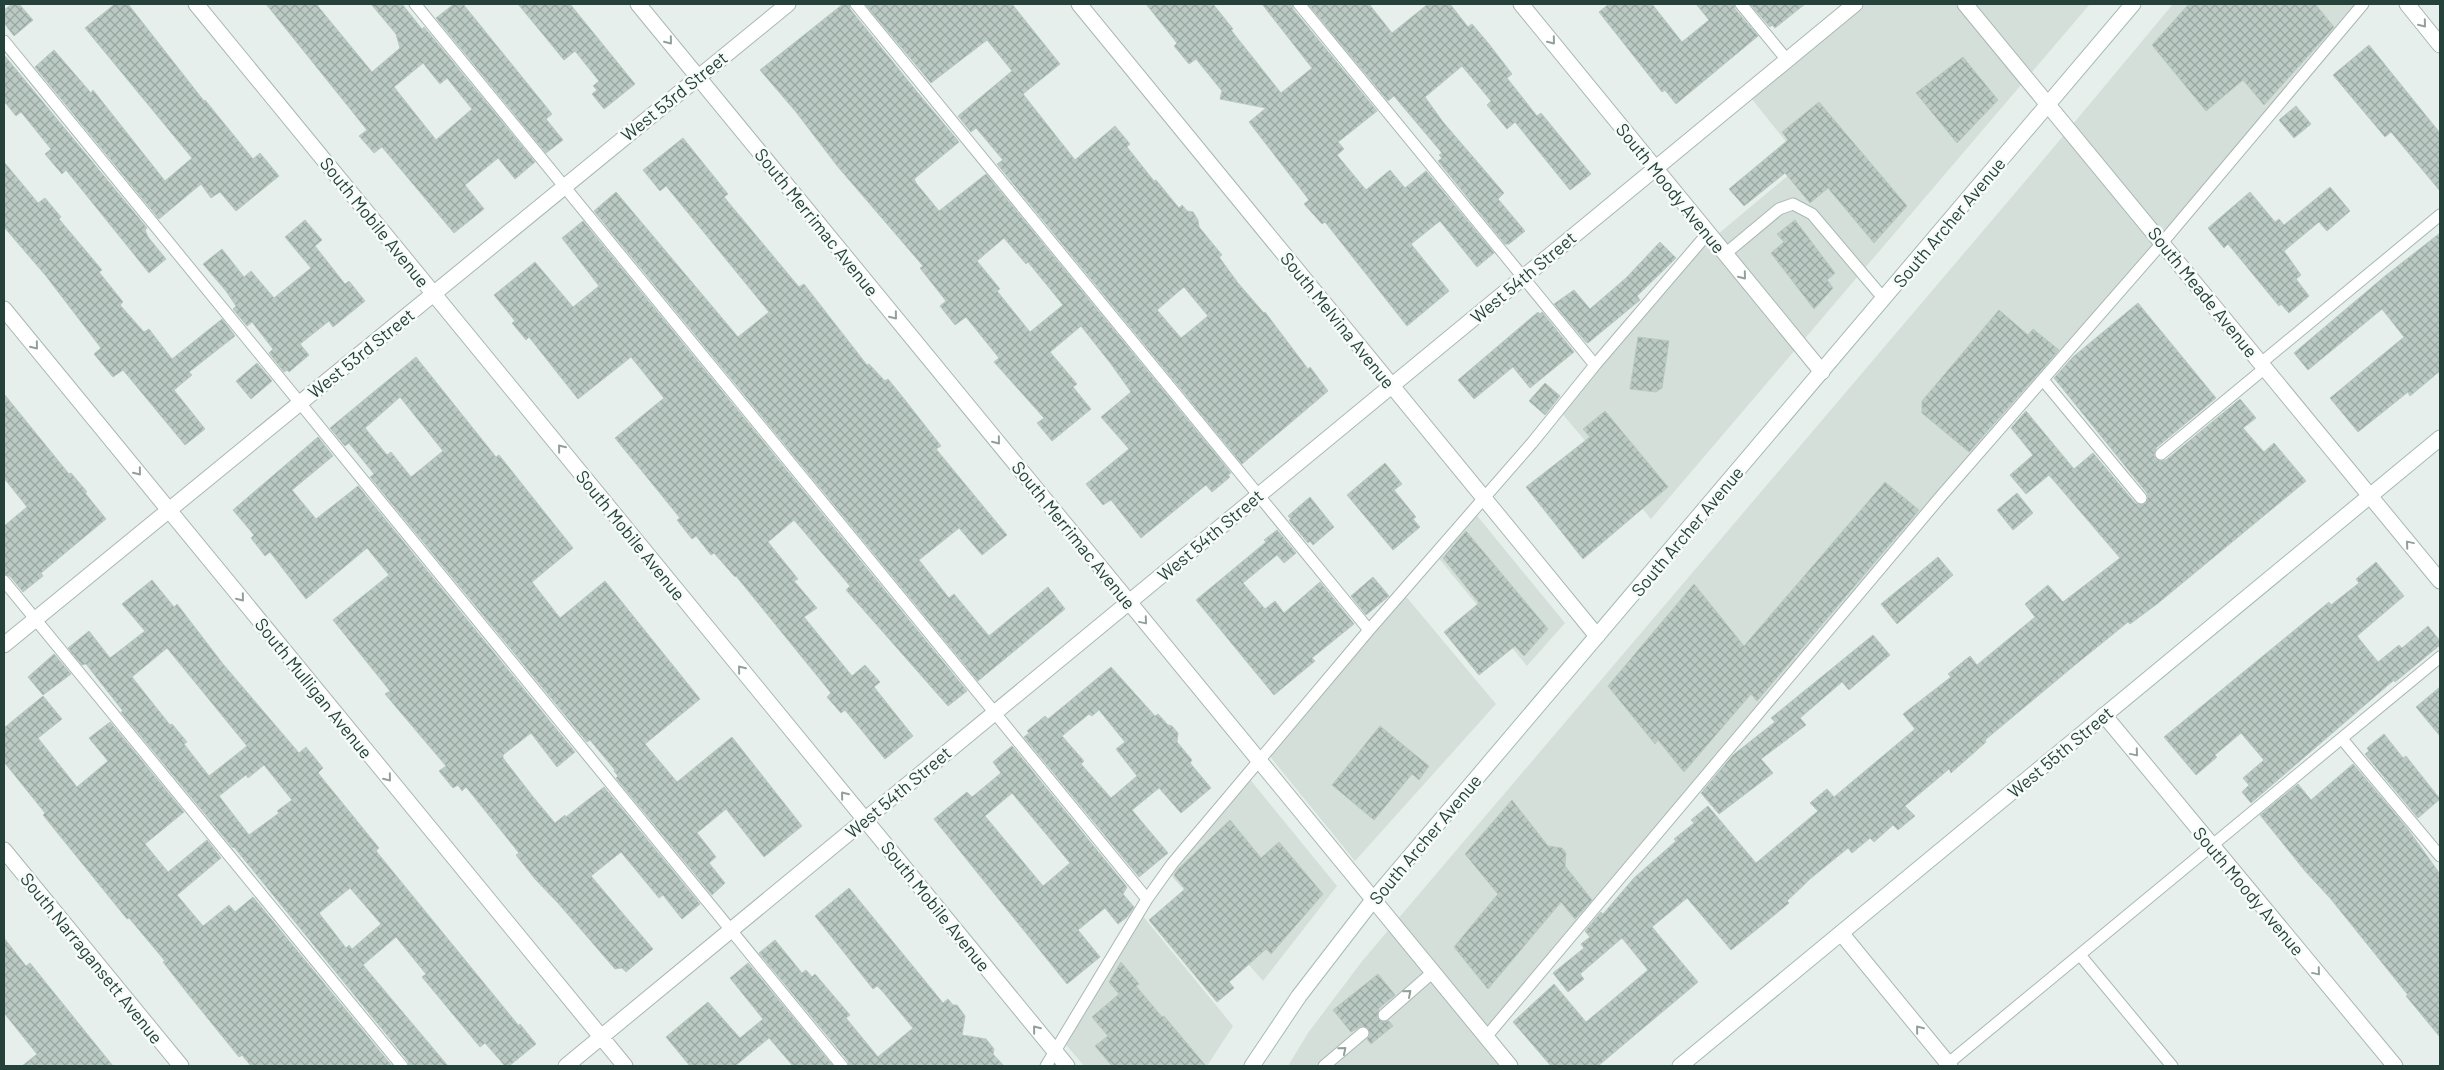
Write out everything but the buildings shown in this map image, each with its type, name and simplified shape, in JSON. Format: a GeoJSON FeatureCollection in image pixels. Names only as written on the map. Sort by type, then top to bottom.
{"type":"FeatureCollection","features":[{"type":"Feature","properties":{"kind":"street","name":"South Mobile Avenue"},"geometry":{"type":"LineString","coordinates":[[196,4],[1067,1066]]}},
{"type":"Feature","properties":{"kind":"street","name":"South Merrimac Avenue"},"geometry":{"type":"LineString","coordinates":[[638,4],[1510,1066]]}},
{"type":"Feature","properties":{"kind":"street","name":"West 53rd Street"},"geometry":{"type":"LineString","coordinates":[[4,644],[788,4]]}},
{"type":"Feature","properties":{"kind":"street","name":"South Melvina Avenue"},"geometry":{"type":"LineString","coordinates":[[1079,4],[1597,636]]}},
{"type":"Feature","properties":{"kind":"street","name":"South Moody Avenue"},"geometry":{"type":"LineString","coordinates":[[1521,4],[1822,372]]}},
{"type":"Feature","properties":{"kind":"street","name":"West 54th Street"},"geometry":{"type":"LineString","coordinates":[[566,1066],[1855,4]]}},
{"type":"Feature","properties":{"kind":"street","name":"South Meade Avenue"},"geometry":{"type":"LineString","coordinates":[[1965,4],[2440,581]]}},
{"type":"Feature","properties":{"kind":"street","name":"South Archer Avenue"},"geometry":{"type":"LineString","coordinates":[[1252,1066],[1299,996],[1373,900],[2133,4]]}},
{"type":"Feature","properties":{"kind":"street"},"geometry":{"type":"LineString","coordinates":[[2406,4],[2440,45]]}},
{"type":"Feature","properties":{"kind":"street","name":"South Mulligan Avenue"},"geometry":{"type":"LineString","coordinates":[[4,309],[625,1066]]}},
{"type":"Feature","properties":{"kind":"street","name":"West 55th Street"},"geometry":{"type":"LineString","coordinates":[[1680,1066],[2440,438]]}},
{"type":"Feature","properties":{"kind":"street","name":"South Moody Avenue"},"geometry":{"type":"LineString","coordinates":[[2104,715],[2395,1066]]}},
{"type":"Feature","properties":{"kind":"street","name":"South Narragansett Avenue"},"geometry":{"type":"LineString","coordinates":[[4,850],[181,1066]]}},
{"type":"Feature","properties":{"kind":"street"},"geometry":{"type":"LineString","coordinates":[[1841,933],[1948,1065]]}},
{"type":"Feature","properties":{"kind":"lane"},"geometry":{"type":"LineString","coordinates":[[415,4],[1147,900]]}},
{"type":"Feature","properties":{"kind":"lane"},"geometry":{"type":"LineString","coordinates":[[856,4],[1369,630]]}},
{"type":"Feature","properties":{"kind":"lane"},"geometry":{"type":"LineString","coordinates":[[1299,4],[1594,365]]}},
{"type":"Feature","properties":{"kind":"lane"},"geometry":{"type":"LineString","coordinates":[[1741,4],[1787,60]]}},
{"type":"Feature","properties":{"kind":"lane"},"geometry":{"type":"LineString","coordinates":[[1486,1037],[1942,495],[2162,243],[2363,4]]}},
{"type":"Feature","properties":{"kind":"lane"},"geometry":{"type":"LineString","coordinates":[[4,41],[298,404],[842,1066]]}},
{"type":"Feature","properties":{"kind":"lane"},"geometry":{"type":"LineString","coordinates":[[1725,254],[1779,209],[1793,204],[1812,214],[1884,299]]}},
{"type":"Feature","properties":{"kind":"lane"},"geometry":{"type":"LineString","coordinates":[[2160,454],[2440,215]]}},
{"type":"Feature","properties":{"kind":"lane"},"geometry":{"type":"LineString","coordinates":[[1046,1066],[1147,900],[1172,864],[1708,233]]}},
{"type":"Feature","properties":{"kind":"lane"},"geometry":{"type":"LineString","coordinates":[[2043,380],[2141,498]]}},
{"type":"Feature","properties":{"kind":"lane"},"geometry":{"type":"LineString","coordinates":[[4,581],[402,1066]]}},
{"type":"Feature","properties":{"kind":"lane"},"geometry":{"type":"LineString","coordinates":[[1948,1065],[2440,657]]}},
{"type":"Feature","properties":{"kind":"lane"},"geometry":{"type":"LineString","coordinates":[[2342,738],[2440,856]]}},
{"type":"Feature","properties":{"kind":"lane"},"geometry":{"type":"LineString","coordinates":[[2080,955],[2172,1066]]}},
{"type":"Feature","properties":{"kind":"lane"},"geometry":{"type":"LineString","coordinates":[[1384,1015],[1433,972]]}},
{"type":"Feature","properties":{"kind":"lane"},"geometry":{"type":"LineString","coordinates":[[1324,1066],[1362,1034]]}},
{"type":"Feature","properties":{"kind":"shaded area"},"geometry":{"type":"Polygon","coordinates":[[[1865,4],[2090,4],[1651,519],[1560,411],[1699,250],[1803,163],[1751,98],[1865,4]]]}},
{"type":"Feature","properties":{"kind":"shaded area"},"geometry":{"type":"Polygon","coordinates":[[[2173,4],[2366,4],[1490,1039],[1513,1066],[1288,1066],[1308,1033],[1363,960],[2033,172],[2173,4]]]}},
{"type":"Feature","properties":{"kind":"shaded area"},"geometry":{"type":"Polygon","coordinates":[[[1474,512],[1565,623],[1527,666],[1436,555],[1474,512]]]}},
{"type":"Feature","properties":{"kind":"shaded area"},"geometry":{"type":"Polygon","coordinates":[[[1403,593],[1496,704],[1355,861],[1268,754],[1403,593]]]}},
{"type":"Feature","properties":{"kind":"shaded area"},"geometry":{"type":"Polygon","coordinates":[[[1248,777],[1337,886],[1263,981],[1169,873],[1248,777]]]}},
{"type":"Feature","properties":{"kind":"shaded area"},"geometry":{"type":"Polygon","coordinates":[[[1142,915],[1233,1026],[1207,1066],[1084,1066],[1063,1041],[1142,915]]]}}]}
